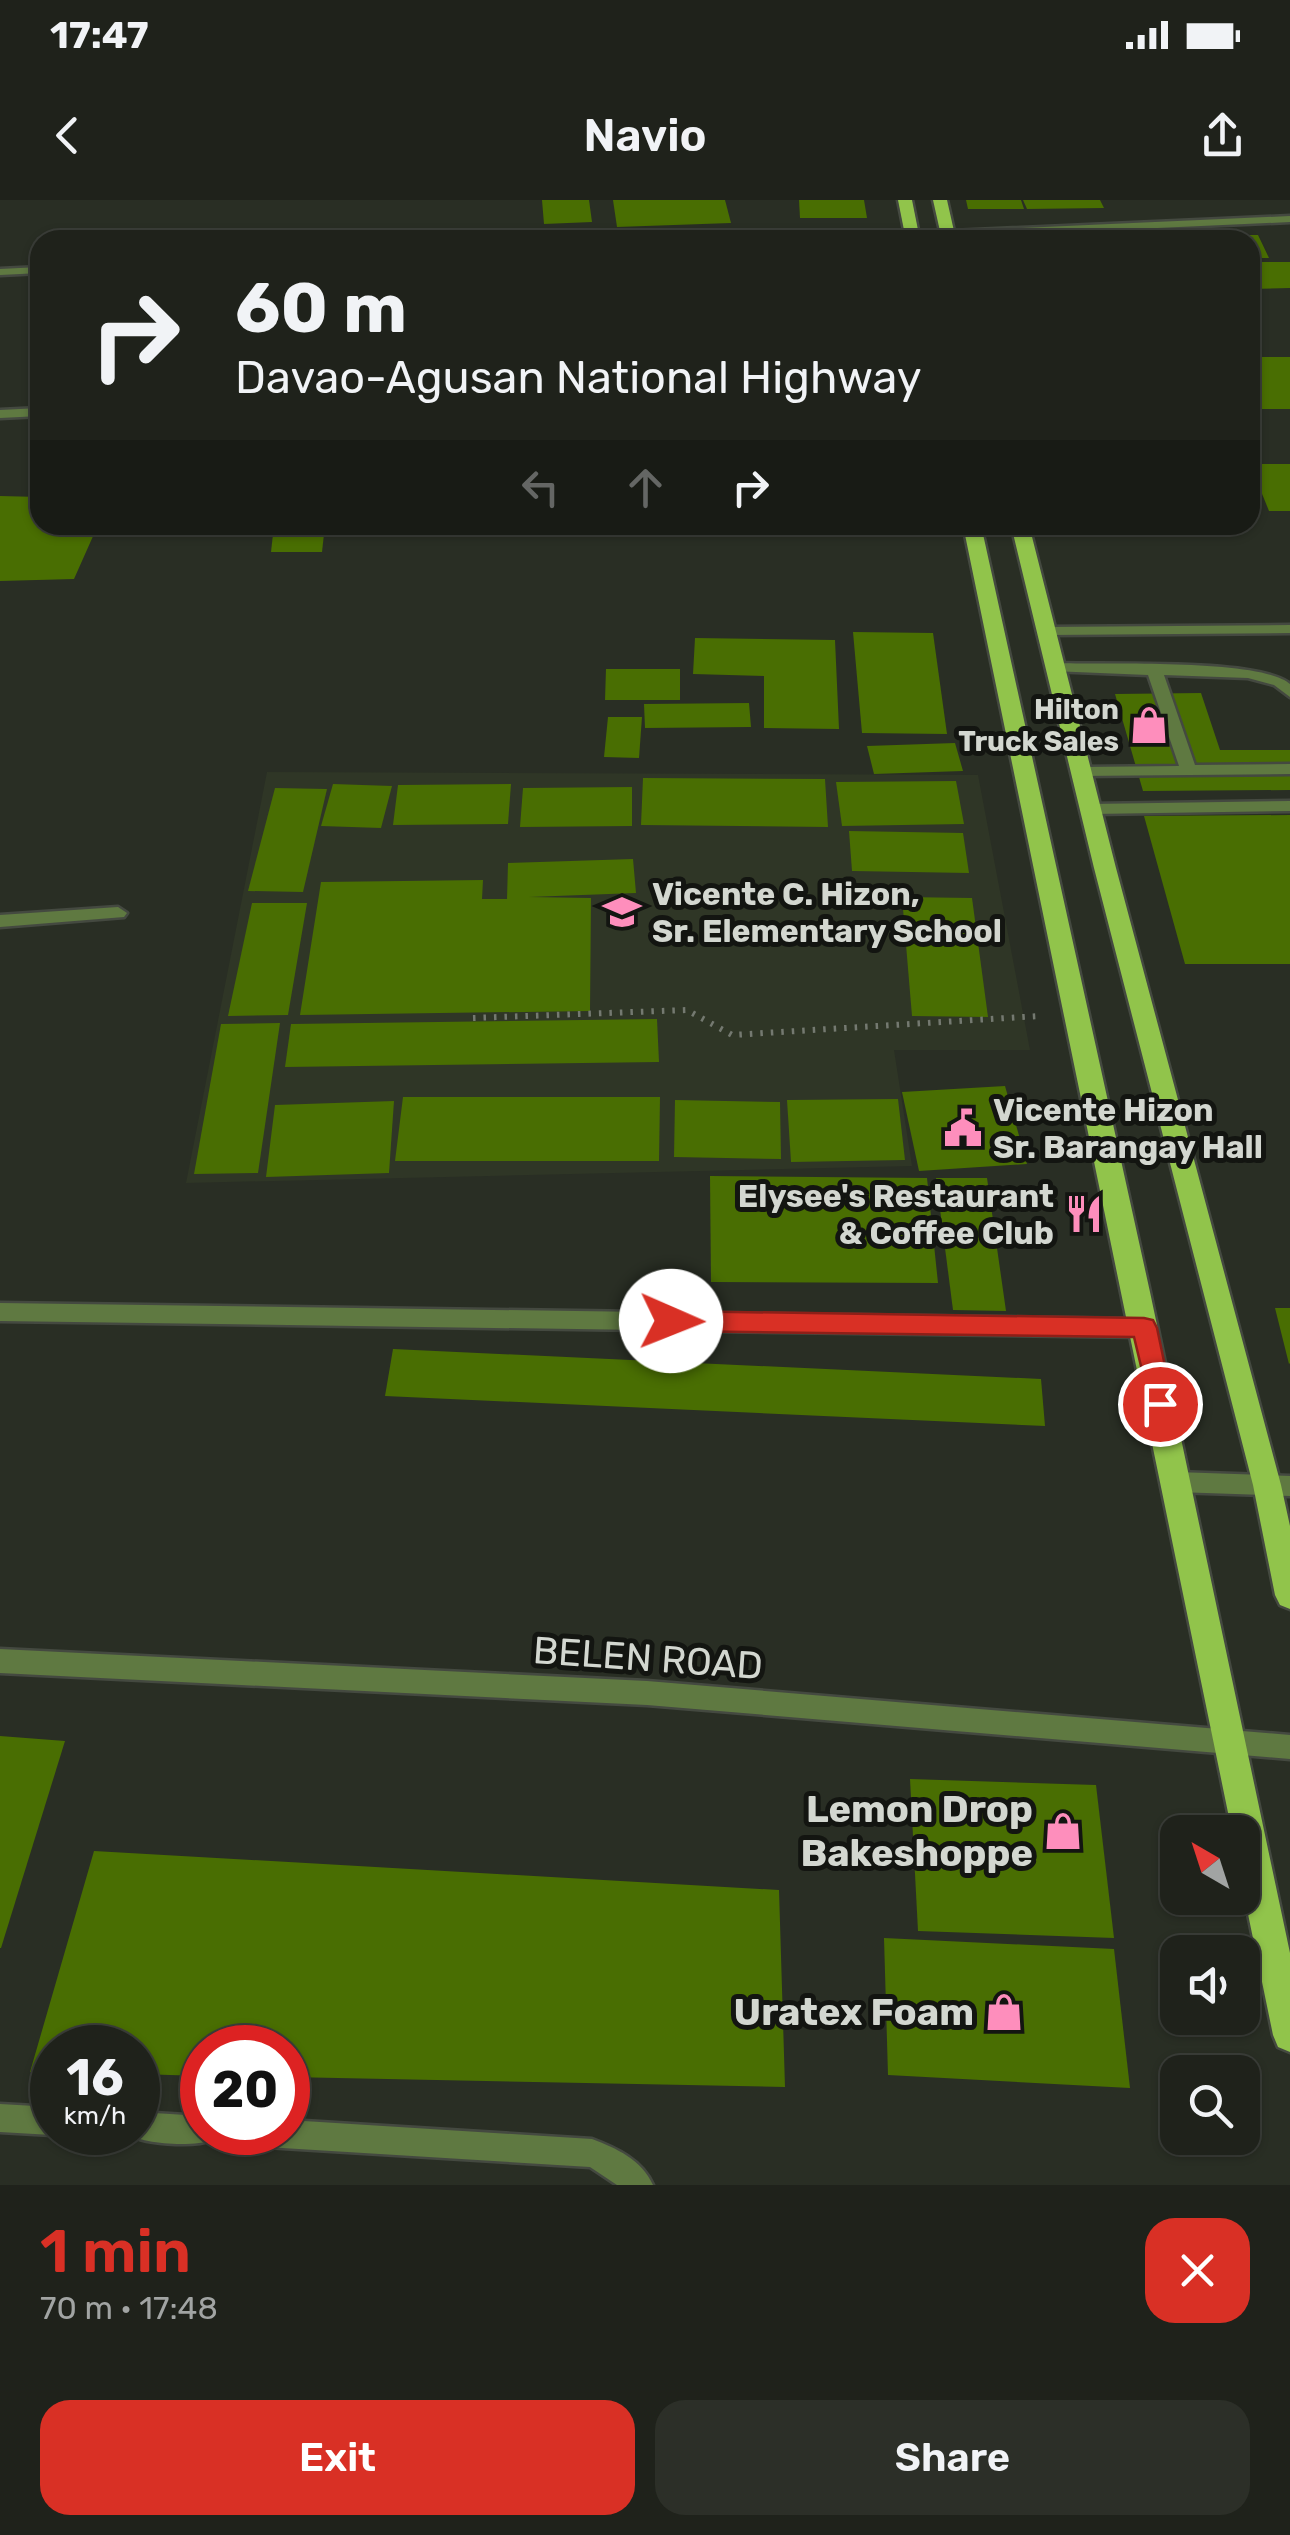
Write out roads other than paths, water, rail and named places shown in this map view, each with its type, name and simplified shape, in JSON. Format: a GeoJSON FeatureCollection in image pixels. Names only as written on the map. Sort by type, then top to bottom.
{"type":"FeatureCollection","features":[{"type":"Feature","properties":{"kind":"main road"},"geometry":{"type":"LineString","coordinates":[[904,200],[911,230]]}},
{"type":"Feature","properties":{"kind":"main road"},"geometry":{"type":"LineString","coordinates":[[940,200],[946,230]]}},
{"type":"Feature","properties":{"kind":"main road"},"geometry":{"type":"LineString","coordinates":[[974,535],[1078,1013],[1290,2035]]}},
{"type":"Feature","properties":{"kind":"main road"},"geometry":{"type":"LineString","coordinates":[[1023,535],[1092,809],[1278,1486],[1290,1595]]}},
{"type":"Feature","properties":{"kind":"street"},"geometry":{"type":"LineString","coordinates":[[1092,230],[1290,219]]}},
{"type":"Feature","properties":{"kind":"street"},"geometry":{"type":"LineString","coordinates":[[0,272],[30,270]]}},
{"type":"Feature","properties":{"kind":"street"},"geometry":{"type":"LineString","coordinates":[[0,414],[30,412]]}},
{"type":"Feature","properties":{"kind":"street"},"geometry":{"type":"LineString","coordinates":[[1048,631],[1290,629]]}},
{"type":"Feature","properties":{"kind":"street"},"geometry":{"type":"LineString","coordinates":[[1058,668],[1249,673],[1279,682],[1290,692]]}},
{"type":"Feature","properties":{"kind":"street"},"geometry":{"type":"LineString","coordinates":[[1154,668],[1189,771]]}},
{"type":"Feature","properties":{"kind":"street"},"geometry":{"type":"LineString","coordinates":[[1084,772],[1290,769]]}},
{"type":"Feature","properties":{"kind":"street"},"geometry":{"type":"LineString","coordinates":[[1092,809],[1290,806]]}},
{"type":"Feature","properties":{"kind":"street"},"geometry":{"type":"LineString","coordinates":[[0,921],[118,914]]}},
{"type":"Feature","properties":{"kind":"street"},"geometry":{"type":"LineString","coordinates":[[0,1312],[1144,1328]]}},
{"type":"Feature","properties":{"kind":"street"},"geometry":{"type":"LineString","coordinates":[[1176,1482],[1278,1486]]}},
{"type":"Feature","properties":{"kind":"street","name":"BELEN ROAD"},"geometry":{"type":"LineString","coordinates":[[0,1661],[648,1692],[1290,1747]]}},
{"type":"Feature","properties":{"kind":"street"},"geometry":{"type":"LineString","coordinates":[[0,2118],[30,2120]]}},
{"type":"Feature","properties":{"kind":"street"},"geometry":{"type":"LineString","coordinates":[[310,2136],[592,2153],[618,2166],[638,2185]]}},
{"type":"Feature","properties":{"kind":"place","name":"Hilton Truck Sales"},"geometry":{"type":"Point","coordinates":[1149,725]}},
{"type":"Feature","properties":{"kind":"place","name":"Vicente C. Hizon, Sr. Elementary School"},"geometry":{"type":"Point","coordinates":[622,912]}},
{"type":"Feature","properties":{"kind":"place","name":"Vicente Hizon Sr. Barangay Hall"},"geometry":{"type":"Point","coordinates":[963,1128]}},
{"type":"Feature","properties":{"kind":"place","name":"Elysee's Restaurant & Coffee Club"},"geometry":{"type":"Point","coordinates":[1084,1214]}},
{"type":"Feature","properties":{"kind":"place","name":"Lemon Drop Bakeshoppe"},"geometry":{"type":"Point","coordinates":[1063,1831]}},
{"type":"Feature","properties":{"kind":"place","name":"Uratex Foam"},"geometry":{"type":"Point","coordinates":[1004,2012]}}]}
